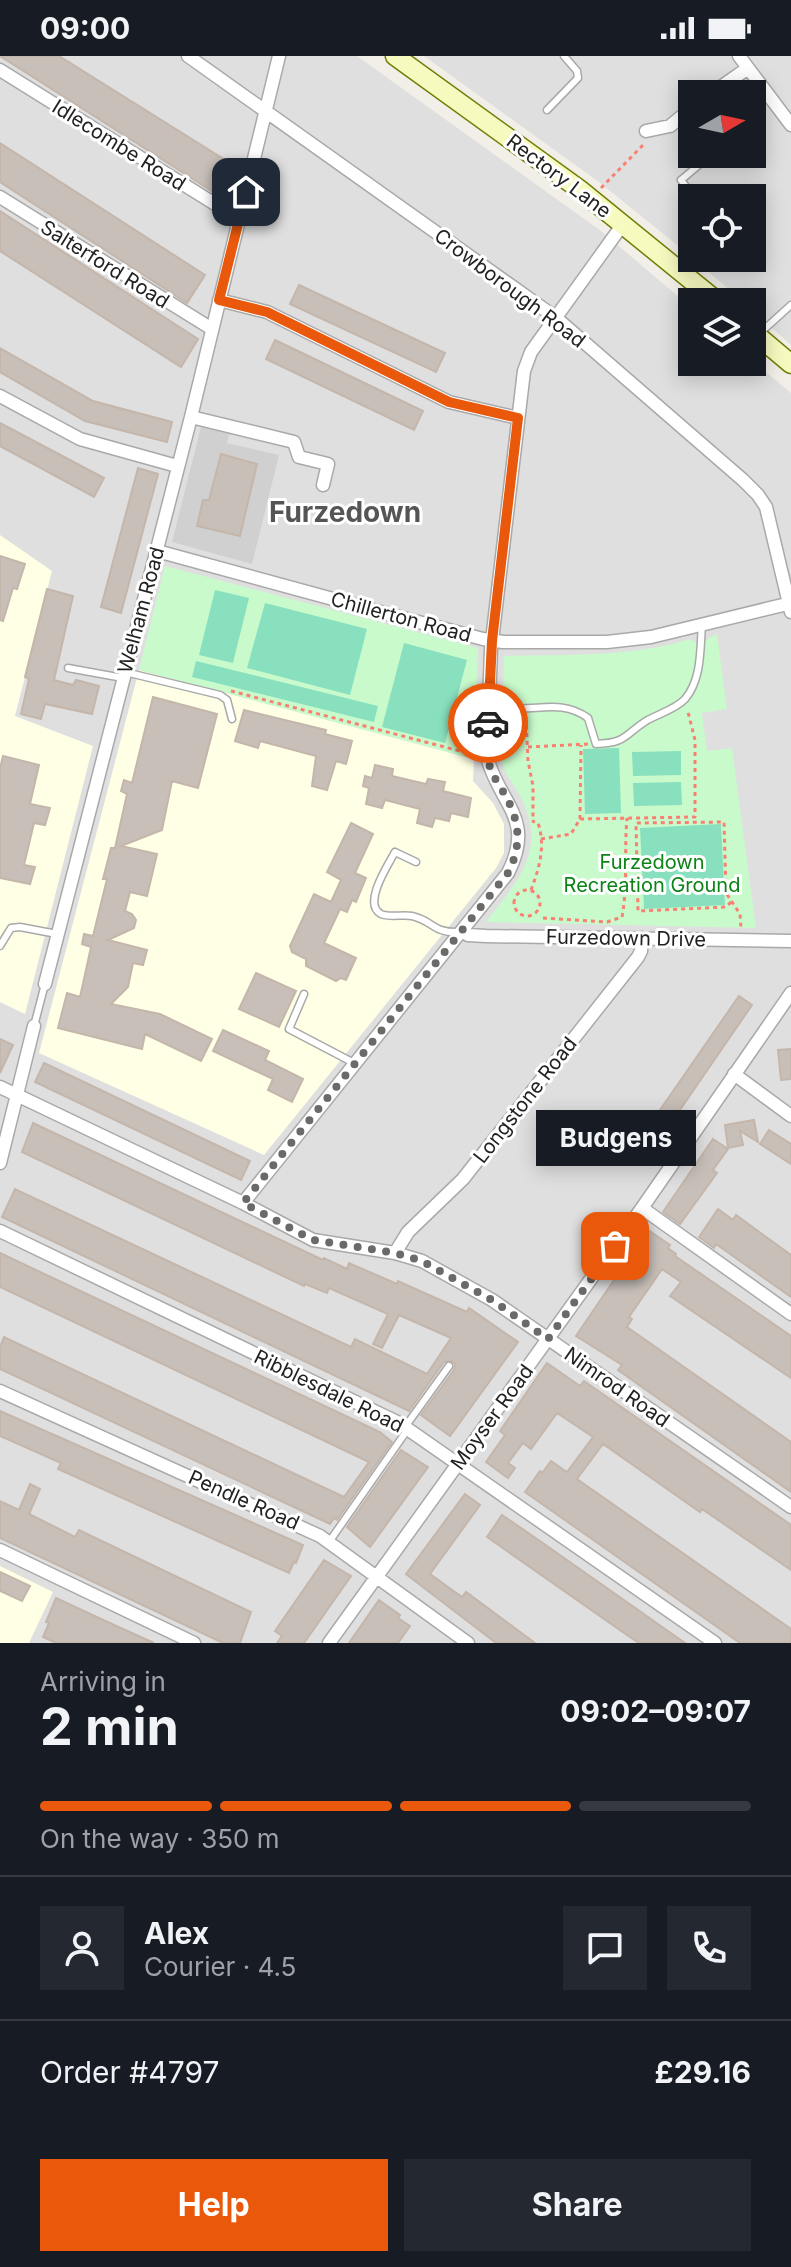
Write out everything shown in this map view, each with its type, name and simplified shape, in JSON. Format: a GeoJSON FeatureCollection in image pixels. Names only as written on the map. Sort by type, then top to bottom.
{"type":"FeatureCollection","features":[{"type":"Feature","properties":{"kind":"main road","name":"Rectory Lane"},"geometry":{"type":"LineString","coordinates":[[395,56],[579,189],[701,288]]}},
{"type":"Feature","properties":{"kind":"main road"},"geometry":{"type":"LineString","coordinates":[[766,341],[789,359]]}},
{"type":"Feature","properties":{"kind":"street","name":"Crowborough Road"},"geometry":{"type":"LineString","coordinates":[[188,56],[555,317],[763,500],[790,606]]}},
{"type":"Feature","properties":{"kind":"street","name":"Welham Road"},"geometry":{"type":"LineString","coordinates":[[45,984],[191,417],[279,56]]}},
{"type":"Feature","properties":{"kind":"street"},"geometry":{"type":"LineString","coordinates":[[739,56],[786,108],[791,125]]}},
{"type":"Feature","properties":{"kind":"street"},"geometry":{"type":"LineString","coordinates":[[731,80],[748,68]]}},
{"type":"Feature","properties":{"kind":"street","name":"Idlecombe Road"},"geometry":{"type":"LineString","coordinates":[[0,70],[239,219]]}},
{"type":"Feature","properties":{"kind":"street"},"geometry":{"type":"LineString","coordinates":[[646,131],[670,126],[678,119]]}},
{"type":"Feature","properties":{"kind":"street","name":"Salterford Road"},"geometry":{"type":"LineString","coordinates":[[0,197],[212,329]]}},
{"type":"Feature","properties":{"kind":"street"},"geometry":{"type":"LineString","coordinates":[[243,1203],[508,873],[518,847],[517,824],[514,811],[491,771],[487,757],[492,641],[527,361],[623,224]]}},
{"type":"Feature","properties":{"kind":"street"},"geometry":{"type":"LineString","coordinates":[[219,300],[267,312],[449,402],[518,418]]}},
{"type":"Feature","properties":{"kind":"street"},"geometry":{"type":"LineString","coordinates":[[0,396],[54,427],[95,445],[177,466]]}},
{"type":"Feature","properties":{"kind":"street"},"geometry":{"type":"LineString","coordinates":[[191,417],[294,442],[299,457],[328,464],[323,485]]}},
{"type":"Feature","properties":{"kind":"street","name":"Chillerton Road"},"geometry":{"type":"LineString","coordinates":[[157,551],[492,641],[607,642],[651,637],[790,606]]}},
{"type":"Feature","properties":{"kind":"street","name":"Furzedown Drive"},"geometry":{"type":"LineString","coordinates":[[462,931],[468,935],[486,936],[791,941]]}},
{"type":"Feature","properties":{"kind":"street","name":"Longstone Road"},"geometry":{"type":"LineString","coordinates":[[395,1253],[408,1232],[463,1179],[638,957],[642,938]]}},
{"type":"Feature","properties":{"kind":"street","name":"Moyser Road"},"geometry":{"type":"LineString","coordinates":[[329,1643],[642,1208],[791,993]]}},
{"type":"Feature","properties":{"kind":"street","name":"Welham Road"},"geometry":{"type":"LineString","coordinates":[[0,1163],[34,1026]]}},
{"type":"Feature","properties":{"kind":"street"},"geometry":{"type":"LineString","coordinates":[[734,1074],[791,1116]]}},
{"type":"Feature","properties":{"kind":"street","name":"Nimrod Road"},"geometry":{"type":"LineString","coordinates":[[0,1087],[243,1203],[313,1240],[395,1253],[422,1261],[492,1300],[791,1507]]}},
{"type":"Feature","properties":{"kind":"street"},"geometry":{"type":"LineString","coordinates":[[642,1208],[791,1314]]}},
{"type":"Feature","properties":{"kind":"street","name":"Ribblesdale Road"},"geometry":{"type":"LineString","coordinates":[[0,1231],[406,1428],[715,1643]]}},
{"type":"Feature","properties":{"kind":"street","name":"Pendle Road"},"geometry":{"type":"LineString","coordinates":[[0,1391],[308,1529],[468,1643]]}},
{"type":"Feature","properties":{"kind":"street"},"geometry":{"type":"LineString","coordinates":[[0,1550],[194,1643]]}},
{"type":"Feature","properties":{"kind":"lane"},"geometry":{"type":"LineString","coordinates":[[547,110],[578,78],[577,71],[564,56]]}},
{"type":"Feature","properties":{"kind":"lane"},"geometry":{"type":"LineString","coordinates":[[684,184],[681,180],[695,168]]}},
{"type":"Feature","properties":{"kind":"lane"},"geometry":{"type":"LineString","coordinates":[[766,324],[791,305]]}},
{"type":"Feature","properties":{"kind":"lane"},"geometry":{"type":"LineString","coordinates":[[510,708],[554,704],[588,718],[596,744],[618,743],[646,721],[684,700],[700,664],[702,625]]}},
{"type":"Feature","properties":{"kind":"lane"},"geometry":{"type":"LineString","coordinates":[[68,668],[124,675],[220,695],[227,700],[232,719]]}},
{"type":"Feature","properties":{"kind":"lane"},"geometry":{"type":"LineString","coordinates":[[416,862],[395,852],[376,890],[373,901],[377,910],[383,915],[411,916],[444,933],[462,931]]}},
{"type":"Feature","properties":{"kind":"lane"},"geometry":{"type":"LineString","coordinates":[[0,946],[11,928],[57,934]]}},
{"type":"Feature","properties":{"kind":"lane","name":"Welham Road"},"geometry":{"type":"LineString","coordinates":[[34,1026],[45,984]]}},
{"type":"Feature","properties":{"kind":"lane"},"geometry":{"type":"LineString","coordinates":[[304,994],[289,1029],[354,1063]]}},
{"type":"Feature","properties":{"kind":"lane"},"geometry":{"type":"LineString","coordinates":[[329,1542],[449,1366]]}},
{"type":"Feature","properties":{"kind":"path"},"geometry":{"type":"LineString","coordinates":[[601,188],[645,144],[646,131]]}},
{"type":"Feature","properties":{"kind":"path"},"geometry":{"type":"LineString","coordinates":[[232,691],[487,757]]}},
{"type":"Feature","properties":{"kind":"path"},"geometry":{"type":"LineString","coordinates":[[580,819],[695,817],[695,740],[684,700]]}},
{"type":"Feature","properties":{"kind":"path"},"geometry":{"type":"LineString","coordinates":[[525,709],[533,786],[533,821],[540,828],[541,839],[539,868],[531,890]]}},
{"type":"Feature","properties":{"kind":"path"},"geometry":{"type":"LineString","coordinates":[[528,747],[596,744]]}},
{"type":"Feature","properties":{"kind":"path"},"geometry":{"type":"LineString","coordinates":[[541,839],[571,834],[580,819],[581,745]]}},
{"type":"Feature","properties":{"kind":"path"},"geometry":{"type":"LineString","coordinates":[[543,918],[607,922],[622,917],[627,818]]}},
{"type":"Feature","properties":{"kind":"path"},"geometry":{"type":"LineString","coordinates":[[517,824],[533,821]]}},
{"type":"Feature","properties":{"kind":"path"},"geometry":{"type":"LineString","coordinates":[[731,902],[726,907],[638,911],[636,823],[724,822],[726,893],[740,914],[741,940]]}},
{"type":"Feature","properties":{"kind":"path"},"geometry":{"type":"LineString","coordinates":[[531,890],[539,898],[540,907],[534,914],[522,915],[515,910],[515,897],[521,891],[531,890]]}},
{"type":"Feature","properties":{"kind":"shaded area"},"geometry":{"type":"Polygon","coordinates":[[[0,56],[357,56],[601,231],[678,296],[678,376],[766,376],[766,372],[791,393],[791,1643],[0,1643],[0,56]]]}},
{"type":"Feature","properties":{"kind":"shaded area"},"geometry":{"type":"Polygon","coordinates":[[[424,56],[791,56],[791,345],[766,323],[766,288],[727,288],[709,272],[766,272],[766,184],[678,184],[678,246],[599,182],[424,56]]]}},
{"type":"Feature","properties":{"kind":"shaded area"},"geometry":{"type":"Polygon","coordinates":[[[201,427],[229,434],[227,443],[279,455],[252,564],[172,542],[201,427]]]}},
{"type":"Feature","properties":{"kind":"shaded area"},"geometry":{"type":"Polygon","coordinates":[[[0,535],[52,571],[15,716],[93,746],[25,1014],[0,1002],[0,535]]]}},
{"type":"Feature","properties":{"kind":"shaded area"},"geometry":{"type":"Polygon","coordinates":[[[139,670],[474,759],[473,781],[493,803],[504,824],[504,853],[496,868],[264,1155],[39,1053],[139,670]]]}},
{"type":"Feature","properties":{"kind":"shaded area"},"geometry":{"type":"Polygon","coordinates":[[[0,1566],[53,1592],[29,1643],[0,1643],[0,1566]]]}},
{"type":"Feature","properties":{"kind":"green space"},"geometry":{"type":"Polygon","coordinates":[[[165,566],[478,648],[474,759],[139,670],[165,566]]]}},
{"type":"Feature","properties":{"kind":"green space"},"geometry":{"type":"Polygon","coordinates":[[[215,590],[249,598],[233,663],[199,655],[215,590]]]}},
{"type":"Feature","properties":{"kind":"green space"},"geometry":{"type":"Polygon","coordinates":[[[265,603],[367,629],[350,695],[247,668],[265,603]]]}},
{"type":"Feature","properties":{"kind":"green space","name":"Furzedown Recreation Ground"},"geometry":{"type":"Polygon","coordinates":[[[717,634],[727,709],[702,713],[707,751],[732,748],[756,928],[486,922],[524,868],[531,839],[524,804],[501,759],[504,656],[621,652],[690,639],[698,644],[717,634]]]}},
{"type":"Feature","properties":{"kind":"green space"},"geometry":{"type":"Polygon","coordinates":[[[404,643],[467,660],[445,743],[382,727],[404,643]]]}},
{"type":"Feature","properties":{"kind":"green space"},"geometry":{"type":"Polygon","coordinates":[[[196,661],[378,706],[374,722],[192,677],[196,661]]]}},
{"type":"Feature","properties":{"kind":"green space"},"geometry":{"type":"Polygon","coordinates":[[[619,748],[621,813],[585,814],[583,749],[619,748]]]}},
{"type":"Feature","properties":{"kind":"green space"},"geometry":{"type":"Polygon","coordinates":[[[681,751],[681,775],[633,776],[632,752],[681,751]]]}},
{"type":"Feature","properties":{"kind":"green space"},"geometry":{"type":"Polygon","coordinates":[[[681,782],[682,805],[634,806],[633,783],[681,782]]]}},
{"type":"Feature","properties":{"kind":"green space","name":"Furzedown Recreation Ground"},"geometry":{"type":"Polygon","coordinates":[[[721,824],[725,905],[644,909],[640,828],[721,824]]]}},
{"type":"Feature","properties":{"kind":"building"},"geometry":{"type":"Polygon","coordinates":[[[0,56],[59,56],[238,168],[230,180],[233,182],[223,198],[0,56]]]}},
{"type":"Feature","properties":{"kind":"building"},"geometry":{"type":"Polygon","coordinates":[[[0,143],[205,275],[187,303],[0,182],[0,143]]]}},
{"type":"Feature","properties":{"kind":"building"},"geometry":{"type":"Polygon","coordinates":[[[0,211],[198,339],[181,367],[0,251],[0,211]]]}},
{"type":"Feature","properties":{"kind":"building"},"geometry":{"type":"Polygon","coordinates":[[[299,285],[445,353],[436,372],[290,304],[299,285]]]}},
{"type":"Feature","properties":{"kind":"building"},"geometry":{"type":"Polygon","coordinates":[[[275,340],[423,411],[414,430],[266,359],[275,340]]]}},
{"type":"Feature","properties":{"kind":"building"},"geometry":{"type":"Polygon","coordinates":[[[0,348],[93,401],[172,422],[167,442],[85,421],[0,372],[0,348]]]}},
{"type":"Feature","properties":{"kind":"building"},"geometry":{"type":"Polygon","coordinates":[[[0,423],[104,478],[94,497],[0,446],[0,423]]]}},
{"type":"Feature","properties":{"kind":"building"},"geometry":{"type":"Polygon","coordinates":[[[221,454],[257,464],[240,536],[197,526],[203,500],[209,500],[221,454]]]}},
{"type":"Feature","properties":{"kind":"building"},"geometry":{"type":"Polygon","coordinates":[[[138,468],[158,474],[121,613],[101,607],[138,468]]]}},
{"type":"Feature","properties":{"kind":"building"},"geometry":{"type":"Polygon","coordinates":[[[0,556],[25,564],[17,589],[13,588],[3,621],[0,620],[0,556]]]}},
{"type":"Feature","properties":{"kind":"building"},"geometry":{"type":"Polygon","coordinates":[[[47,589],[73,596],[54,680],[73,685],[76,680],[99,686],[92,714],[45,704],[41,719],[21,714],[29,679],[25,677],[47,589]]]}},
{"type":"Feature","properties":{"kind":"building"},"geometry":{"type":"Polygon","coordinates":[[[153,697],[217,714],[198,788],[172,781],[162,830],[121,846],[157,854],[147,896],[130,892],[125,911],[136,920],[134,928],[108,940],[147,950],[143,965],[133,963],[128,987],[111,1004],[160,1014],[212,1039],[201,1061],[145,1034],[142,1049],[58,1028],[67,993],[80,997],[91,947],[82,944],[84,934],[93,936],[107,879],[103,879],[111,848],[115,848],[127,794],[121,791],[124,780],[132,783],[153,697]]]}},
{"type":"Feature","properties":{"kind":"building"},"geometry":{"type":"Polygon","coordinates":[[[244,710],[326,730],[325,734],[352,741],[346,764],[336,761],[327,790],[312,786],[316,756],[260,741],[258,748],[235,741],[244,710]]]}},
{"type":"Feature","properties":{"kind":"building"},"geometry":{"type":"Polygon","coordinates":[[[3,756],[39,765],[30,804],[50,808],[45,825],[34,823],[24,865],[35,867],[30,884],[0,878],[0,768],[3,756]]]}},
{"type":"Feature","properties":{"kind":"building"},"geometry":{"type":"Polygon","coordinates":[[[375,765],[393,769],[392,776],[426,784],[428,779],[445,782],[443,791],[471,798],[468,817],[451,813],[449,821],[435,818],[432,827],[417,823],[420,809],[385,800],[382,808],[366,804],[369,788],[363,786],[365,776],[372,778],[375,765]]]}},
{"type":"Feature","properties":{"kind":"building"},"geometry":{"type":"Polygon","coordinates":[[[351,823],[373,834],[355,873],[366,878],[356,902],[352,900],[347,912],[340,909],[324,943],[356,958],[346,980],[341,978],[336,981],[306,966],[306,959],[292,952],[290,946],[314,894],[331,902],[341,880],[327,872],[351,823]]]}},
{"type":"Feature","properties":{"kind":"building"},"geometry":{"type":"Polygon","coordinates":[[[256,973],[296,991],[279,1027],[239,1009],[256,973]]]}},
{"type":"Feature","properties":{"kind":"building"},"geometry":{"type":"Polygon","coordinates":[[[739,996],[752,1005],[658,1142],[644,1133],[739,996]]]}},
{"type":"Feature","properties":{"kind":"building"},"geometry":{"type":"Polygon","coordinates":[[[223,1030],[269,1051],[265,1060],[303,1079],[292,1102],[268,1090],[273,1079],[213,1051],[223,1030]]]}},
{"type":"Feature","properties":{"kind":"building"},"geometry":{"type":"Polygon","coordinates":[[[0,1039],[13,1045],[0,1073],[0,1039]]]}},
{"type":"Feature","properties":{"kind":"building"},"geometry":{"type":"Polygon","coordinates":[[[791,1049],[791,1079],[781,1080],[778,1050],[791,1049]]]}},
{"type":"Feature","properties":{"kind":"building"},"geometry":{"type":"Polygon","coordinates":[[[44,1063],[250,1161],[241,1180],[35,1082],[44,1063]]]}},
{"type":"Feature","properties":{"kind":"building"},"geometry":{"type":"Polygon","coordinates":[[[754,1120],[758,1142],[740,1131],[743,1145],[728,1148],[725,1125],[754,1120]]]}},
{"type":"Feature","properties":{"kind":"building"},"geometry":{"type":"Polygon","coordinates":[[[33,1123],[323,1260],[347,1269],[349,1263],[467,1312],[469,1308],[518,1342],[450,1436],[421,1415],[454,1370],[452,1361],[444,1362],[409,1411],[2,1217],[15,1189],[351,1347],[355,1339],[427,1374],[451,1338],[399,1315],[382,1348],[373,1344],[388,1314],[329,1288],[327,1293],[304,1286],[22,1152],[33,1123]]]}},
{"type":"Feature","properties":{"kind":"building"},"geometry":{"type":"Polygon","coordinates":[[[769,1130],[791,1144],[791,1164],[760,1144],[769,1130]]]}},
{"type":"Feature","properties":{"kind":"building"},"geometry":{"type":"Polygon","coordinates":[[[713,1139],[728,1149],[713,1170],[717,1173],[680,1224],[663,1212],[713,1139]]]}},
{"type":"Feature","properties":{"kind":"building"},"geometry":{"type":"Polygon","coordinates":[[[718,1209],[733,1220],[736,1215],[791,1255],[791,1297],[716,1244],[714,1248],[699,1237],[718,1209]]]}},
{"type":"Feature","properties":{"kind":"building"},"geometry":{"type":"Polygon","coordinates":[[[648,1230],[670,1245],[668,1248],[675,1256],[791,1336],[791,1378],[670,1296],[681,1282],[662,1269],[629,1317],[632,1319],[627,1327],[791,1442],[791,1492],[618,1370],[622,1365],[576,1336],[648,1230]]]}},
{"type":"Feature","properties":{"kind":"building"},"geometry":{"type":"Polygon","coordinates":[[[0,1253],[380,1432],[392,1442],[337,1520],[334,1518],[330,1524],[0,1369],[0,1347],[4,1337],[344,1497],[369,1462],[0,1287],[0,1253]]]}},
{"type":"Feature","properties":{"kind":"building"},"geometry":{"type":"Polygon","coordinates":[[[547,1363],[580,1386],[584,1381],[791,1525],[791,1570],[702,1509],[700,1512],[603,1444],[577,1479],[791,1629],[791,1643],[740,1643],[525,1492],[551,1461],[567,1472],[593,1437],[557,1413],[531,1449],[523,1443],[508,1463],[515,1468],[508,1478],[486,1462],[505,1435],[500,1431],[547,1363]]]}},
{"type":"Feature","properties":{"kind":"building"},"geometry":{"type":"Polygon","coordinates":[[[0,1411],[303,1545],[296,1563],[289,1573],[58,1469],[61,1463],[0,1436],[0,1411]]]}},
{"type":"Feature","properties":{"kind":"building"},"geometry":{"type":"Polygon","coordinates":[[[401,1450],[428,1467],[370,1547],[347,1527],[401,1450]]]}},
{"type":"Feature","properties":{"kind":"building"},"geometry":{"type":"Polygon","coordinates":[[[30,1484],[40,1489],[29,1514],[75,1537],[79,1530],[251,1612],[240,1643],[223,1643],[0,1538],[0,1501],[19,1510],[30,1484]]]}},
{"type":"Feature","properties":{"kind":"building"},"geometry":{"type":"Polygon","coordinates":[[[465,1494],[480,1505],[430,1574],[462,1597],[466,1592],[535,1643],[496,1643],[406,1574],[465,1494]]]}},
{"type":"Feature","properties":{"kind":"building"},"geometry":{"type":"Polygon","coordinates":[[[502,1515],[685,1643],[639,1643],[624,1633],[487,1537],[502,1515]]]}},
{"type":"Feature","properties":{"kind":"building"},"geometry":{"type":"Polygon","coordinates":[[[324,1560],[351,1576],[304,1643],[277,1643],[282,1636],[275,1631],[324,1560]]]}},
{"type":"Feature","properties":{"kind":"building"},"geometry":{"type":"Polygon","coordinates":[[[0,1572],[30,1586],[22,1601],[0,1591],[0,1572]]]}},
{"type":"Feature","properties":{"kind":"building"},"geometry":{"type":"Polygon","coordinates":[[[56,1598],[154,1643],[56,1643],[43,1637],[56,1598]]]}},
{"type":"Feature","properties":{"kind":"building"},"geometry":{"type":"Polygon","coordinates":[[[379,1600],[410,1626],[398,1643],[349,1643],[379,1600]]]}},
{"type":"Feature","properties":{"kind":"way so far"},"geometry":{"type":"LineString","coordinates":[[488,723],[487,757],[491,771],[514,811],[517,824],[516,859],[462,931],[243,1203],[313,1240],[395,1253],[422,1261],[492,1300],[548,1339],[615,1246]]}},
{"type":"Feature","properties":{"kind":"place","name":"Budgens"},"geometry":{"type":"Point","coordinates":[615,1246]}},
{"type":"Feature","properties":{"kind":"district","name":"Furzedown"},"geometry":{"type":"Point","coordinates":[345,512]}},
{"type":"Feature","properties":{"kind":"route"},"geometry":{"type":"LineString","coordinates":[[246,192],[219,300],[267,312],[449,402],[518,418],[492,641],[488,723]]}}]}
